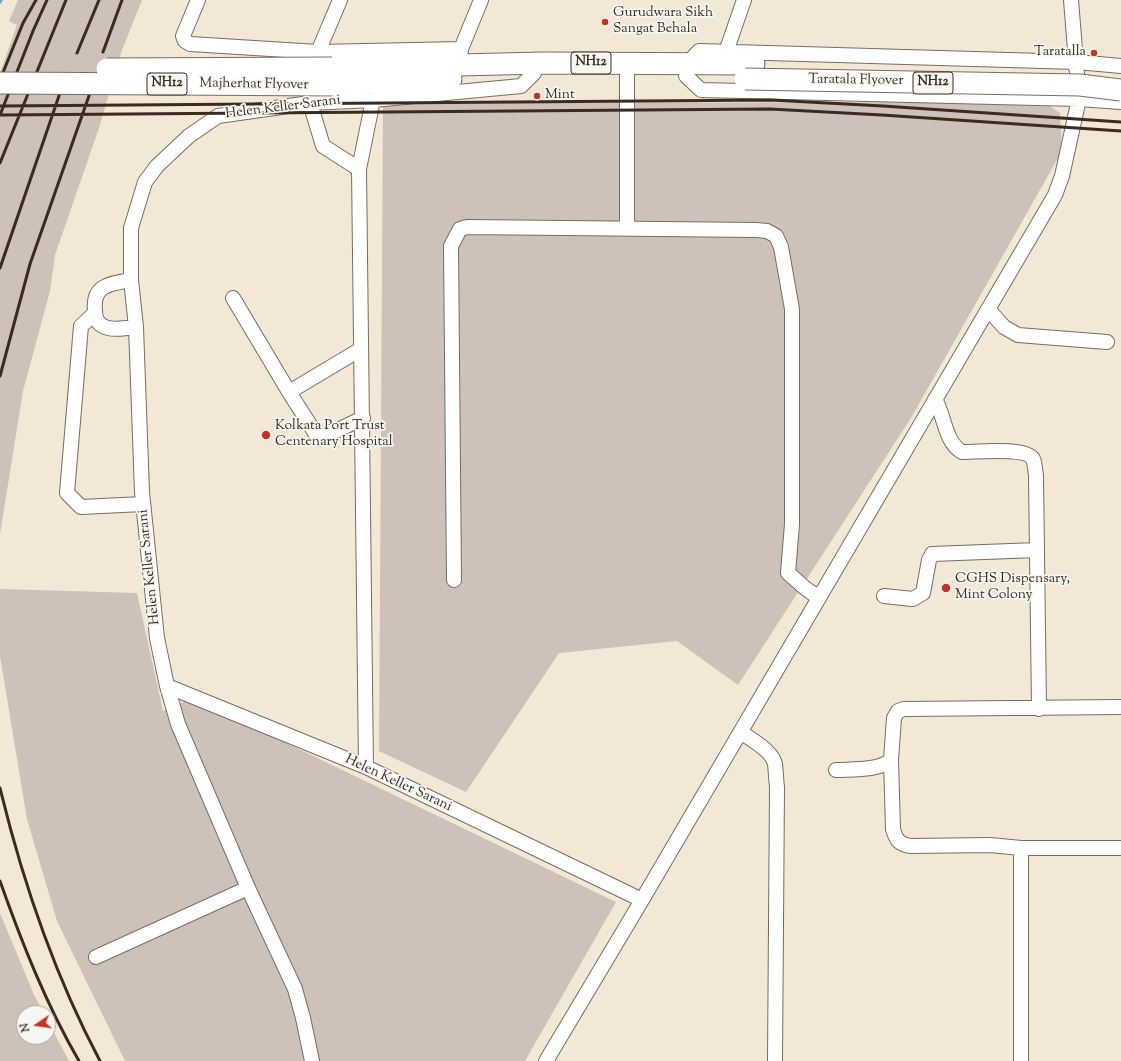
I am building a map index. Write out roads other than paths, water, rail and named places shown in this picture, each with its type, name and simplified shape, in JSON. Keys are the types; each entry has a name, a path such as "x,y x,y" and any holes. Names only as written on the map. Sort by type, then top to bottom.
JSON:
{"highway":[{"name":"NH12","path":"460,64 543,63 686,70"},
{"name":"NH12","path":"460,64 534,73 627,75 686,70"},
{"name":"Majherhat Flyover","path":"0,83 332,77 460,64"},
{"name":"Majherhat Flyover","path":"0,70 332,77"},
{"name":"Taratala Flyover","path":"686,70 1080,85 1121,90"},
{"name":"Taratala Flyover","path":"750,72 1088,75 1121,77"}],"street":[{"path":"198,0 183,36 185,41 190,44 318,52 460,64 481,0"},
{"path":"340,0 318,52 310,103 323,146 359,169"},
{"path":"726,52 744,0"},
{"path":"546,1061 741,732 1055,195 1062,176 1079,99 1071,0"},
{"path":"1121,66 1077,62 699,51 686,70 701,90 1079,99 1121,102"},
{"name":"Helen Keller Sarani","path":"534,73 521,86 373,100 310,103 218,116 189,136 157,166 145,182 132,228 131,280 136,328 144,504 158,638 167,686 366,767 642,900"},
{"path":"627,75 627,229"},
{"path":"366,767 359,169 373,100"},
{"path":"454,580 451,246 460,229 467,227 756,230 767,231 776,236 781,247 792,309 792,524 788,573 792,578 819,598"},
{"path":"131,280 105,286 97,292 94,304 97,320 102,326 107,328 136,328"},
{"path":"233,298 319,439 363,418"},
{"path":"988,309 1004,327 1018,335 1107,342"},
{"path":"95,313 81,326 68,493 81,506 144,504"},
{"path":"290,392 361,349"},
{"path":"935,399 941,410 950,441 955,448 962,452 1017,452 1028,454 1034,460 1039,709"},
{"path":"884,596 913,599 923,593 928,560 932,554 1037,550"},
{"path":"167,686 178,724 248,888 295,989 304,1018 312,1061"},
{"path":"1121,707 1039,709 904,709 898,711 894,718 891,760 892,829 896,838 901,844 910,846 1121,848"},
{"path":"741,732 763,748 771,756 775,763 777,787 775,1061"},
{"path":"836,770 877,767 887,765 891,760"},
{"path":"1021,848 1021,1061"},
{"path":"96,957 248,888"}],"railway":[{"path":"0,80 23,23 36,0"},
{"path":"47,0 33,31 0,115 770,109 1121,131"},
{"path":"0,163 66,0"},
{"path":"77,53 99,0"},
{"path":"103,52 122,0"},
{"path":"0,268 61,90"},
{"path":"0,376 30,264 91,90"},
{"path":"0,106 771,100 1121,122"},
{"path":"0,788 19,858 41,928 68,995 100,1061"},
{"path":"0,881 35,973 56,1018 79,1061"}],"place":[{"name":"Gurudwara Sikh Sangat Behala","path":"605,22"},
{"name":"Taratalla","path":"1094,53"},
{"name":"Mint","path":"537,96"},
{"name":"Kolkata Port Trust Centenary Hospital","path":"266,435"},
{"name":"CGHS Dispensary, Mint Colony","path":"946,588"}]}
